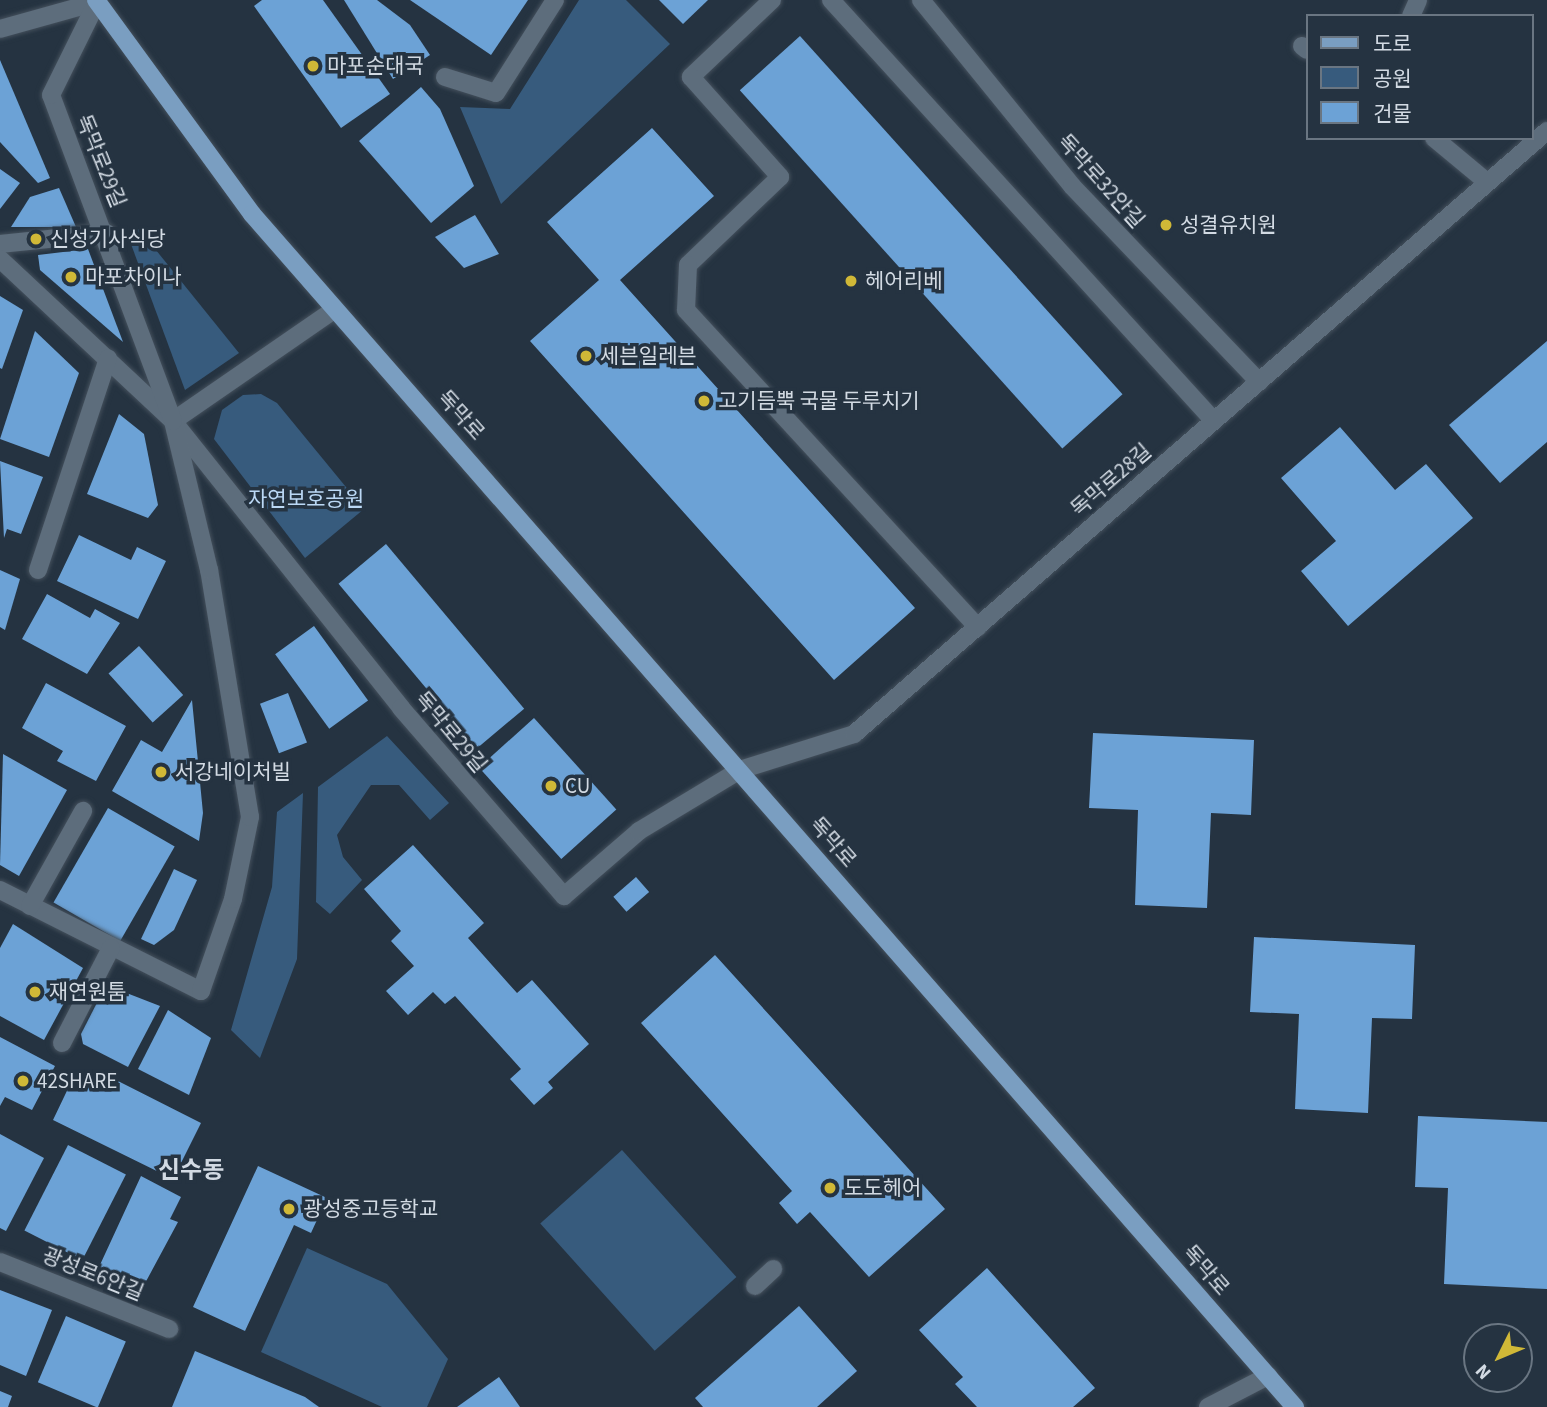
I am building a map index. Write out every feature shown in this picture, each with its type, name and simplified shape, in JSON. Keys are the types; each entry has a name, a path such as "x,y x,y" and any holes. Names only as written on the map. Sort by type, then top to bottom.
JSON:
{"main road":[{"name":"독막로","path":"97,1 195,145 334,310 740,770 1295,1407"}],"street":[{"path":"445,77 496,93 555,0"},
{"path":"772,0 691,77 780,177 688,265 686,310 978,627"},
{"path":"831,0 1214,421"},
{"name":"독막로32안길","path":"921,0 1072,186 1259,382"},
{"path":"0,29 97,1"},
{"name":"독막로29길","path":"0,890 201,991 233,900 250,817 209,570 173,421 106,233 51,95 97,1"},
{"name":"독막로28길","path":"740,770 854,734 1547,131"},
{"path":"1436,140 1488,183"},
{"path":"0,244 106,233"},
{"path":"0,259 173,421 334,310"},
{"path":"38,570 108,358"},
{"name":"독막로29길","path":"173,421 401,708 564,897 639,831 740,770"},
{"path":"30,906 83,811"},
{"path":"62,1043 111,948"},
{"name":"광성로6안길","path":"0,1262 169,1329"},
{"path":"755,1286 773,1269"},
{"path":"1208,1407 1268,1376"}],"green space":[{"path":"579,0 626,0 670,44 501,204 460,107 510,109"},
{"path":"139,229 239,353 185,390 128,236"},
{"name":"자연보호공원","path":"261,394 277,403 364,509 305,558 214,439 222,410 243,395"},
{"path":"387,736 449,803 430,820 399,785 371,785 337,835 343,857 362,880 330,914 316,902 318,787"},
{"path":"303,793 297,959 260,1058 231,1030 272,887 277,812"},
{"path":"622,1150 736,1277 655,1351 540,1224"},
{"path":"307,1248 387,1284 448,1359 427,1407 382,1407 261,1352"}],"building":[{"path":"262,0 323,0 390,94 341,128 254,6"},
{"path":"344,0 377,0 410,25 430,55 393,79"},
{"path":"410,0 528,0 491,55"},
{"path":"659,0 708,0 683,24"},
{"path":"800,36 1123,394 1062,448 740,90"},
{"path":"0,60 50,178 38,183 0,142"},
{"path":"421,87 440,109 474,186 431,223 359,141"},
{"path":"652,128 714,196 620,280 915,608 834,680 530,341 599,280 547,222"},
{"path":"0,169 20,183 0,209"},
{"path":"59,188 76,227 11,227 30,197"},
{"path":"475,215 499,254 464,268 435,237"},
{"path":"88,249 123,342 40,270 38,255"},
{"path":"0,296 23,310 2,369 0,368"},
{"path":"35,331 79,373 49,457 0,439"},
{"path":"1547,341 1547,442 1500,483 1449,425"},
{"path":"119,414 144,434 158,505 148,518 87,494"},
{"path":"1340,427 1395,490 1426,464 1473,518 1348,626 1301,571 1336,541 1281,478"},
{"path":"0,461 43,477 21,534 7,529 4,538"},
{"path":"79,535 131,560 137,547 166,561 138,619 57,581"},
{"path":"386,544 524,709 477,749 339,584"},
{"path":"0,570 20,579 5,630 0,627"},
{"path":"47,594 90,618 95,609 120,623 87,674 22,639"},
{"path":"314,626 368,700 329,729 275,654"},
{"path":"139,646 183,695 153,722 109,673"},
{"path":"46,683 126,726 96,781 57,761 63,751 22,728"},
{"path":"288,693 307,742 279,753 260,704"},
{"name":"서강네이처빌","path":"192,700 203,813 199,841 112,791 141,740 162,752"},
{"path":"534,718 616,809 561,859 479,768"},
{"path":"1093,733 1254,740 1251,815 1211,813 1207,908 1135,905 1138,810 1089,808"},
{"path":"3,754 67,790 19,876 0,865"},
{"path":"108,808 175,846 120,941 54,902"},
{"path":"413,845 484,923 468,938 517,993 532,980 589,1044 548,1082 553,1088 534,1105 510,1079 521,1069 455,996 445,1004 433,992 408,1015 386,991 414,966 391,941 401,931 364,889"},
{"path":"174,869 197,880 174,930 154,945 141,939"},
{"path":"636,877 649,892 626,912 613,897"},
{"name":"재연원툼","path":"13,924 83,968 44,1040 0,1016 0,948"},
{"path":"1254,937 1415,945 1412,1019 1372,1018 1368,1113 1295,1109 1299,1014 1250,1012"},
{"path":"715,955 945,1209 869,1277 810,1212 797,1224 779,1203 792,1191 641,1023"},
{"path":"106,985 160,1006 128,1067 83,1044 81,1034"},
{"path":"168,1010 211,1038 189,1095 138,1069"},
{"name":"42SHARE","path":"0,1037 55,1066 32,1110 5,1097 0,1106"},
{"path":"75,1074 111,1091 116,1080 201,1123 173,1179 53,1120"},
{"path":"1418,1116 1547,1122 1547,1289 1444,1284 1448,1188 1415,1187"},
{"path":"0,1134 44,1158 6,1231 0,1228"},
{"path":"68,1145 126,1175 82,1260 24,1231"},
{"path":"258,1166 327,1198 311,1233 294,1225 245,1331 193,1307"},
{"path":"141,1176 181,1197 170,1219 178,1222 143,1287 99,1267"},
{"path":"987,1268 1095,1388 1073,1407 977,1407 955,1384 963,1377 919,1330"},
{"path":"0,1290 52,1310 26,1376 0,1365"},
{"path":"799,1306 857,1371 817,1407 703,1407 695,1398"},
{"path":"66,1316 126,1341 98,1407 38,1382"},
{"path":"195,1351 305,1397 319,1407 172,1407"},
{"path":"499,1377 520,1407 457,1407"},
{"path":"0,1391 12,1396 8,1407 0,1407"}],"place":[{"name":"마포순대국","path":"313,66"},
{"name":"성결유치원","path":"1166,225"},
{"name":"신성기사식당","path":"36,239"},
{"name":"마포차이나","path":"71,277"},
{"name":"헤어리베","path":"851,281"},
{"name":"세븐일레븐","path":"586,356"},
{"name":"고기듬뿍 국물 두루치기","path":"704,401"},
{"name":"서강네이처빌","path":"161,772"},
{"name":"CU","path":"551,786"},
{"name":"재연원툼","path":"35,992"},
{"name":"42SHARE","path":"23,1081"},
{"name":"도도헤어","path":"830,1188"},
{"name":"광성중고등학교","path":"289,1209"}],"district":[{"name":"신수동","path":"191,1171"}]}
